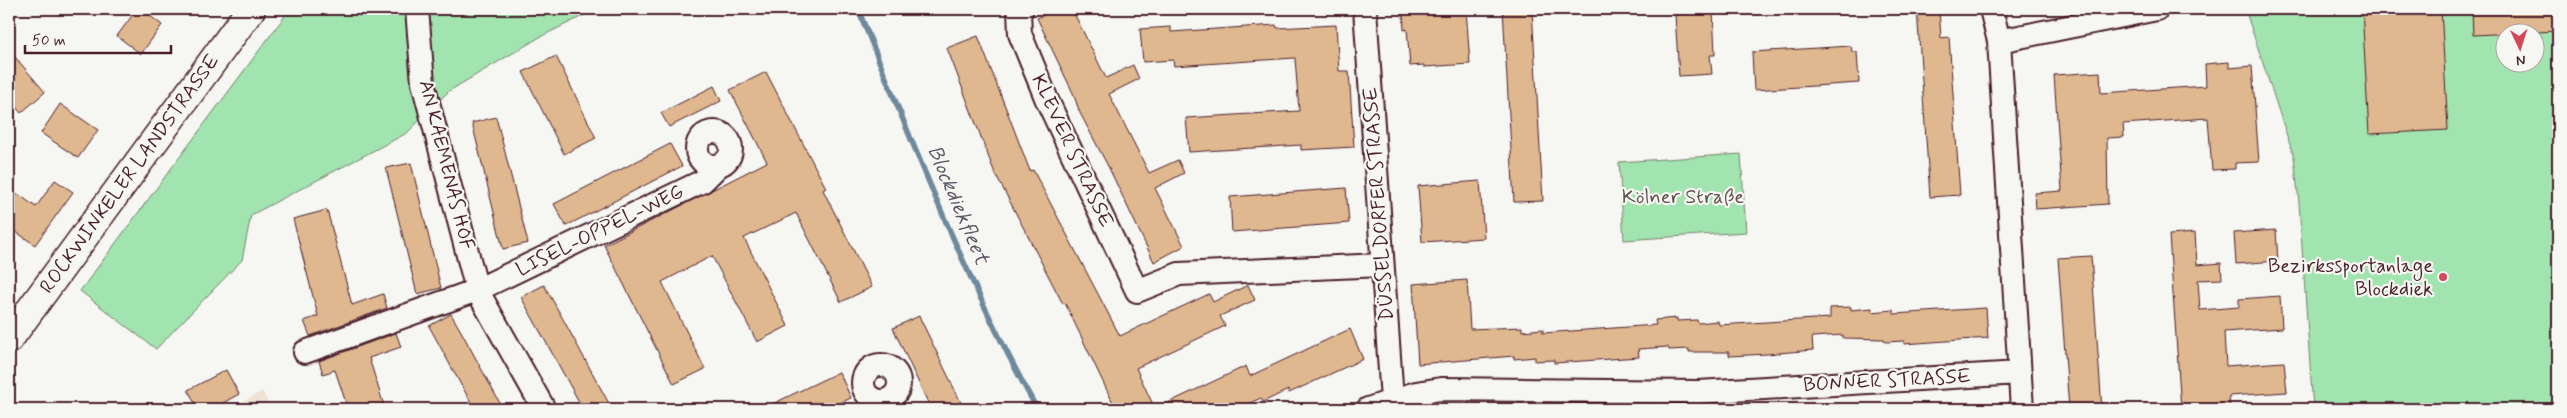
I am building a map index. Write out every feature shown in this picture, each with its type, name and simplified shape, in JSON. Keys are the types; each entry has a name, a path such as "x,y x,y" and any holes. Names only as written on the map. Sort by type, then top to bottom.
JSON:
{"main road":[{"name":"ROCKWINKELER LANDSTRASSE","path":"9,338 250,9"}],"street":[{"name":"AN KAEMENAS HOF","path":"417,9 423,83 477,290 544,409"},
{"name":"KLEVER STRASSE","path":"1022,9 1020,10 1020,34 1047,100 1137,292 1179,274 1382,265"},
{"name":"DÜSSELDORFER STRASSE","path":"1366,9 1392,400"},
{"path":"1991,9 1999,41 2022,409"},
{"path":"1999,41 2157,9"},
{"name":"LISEL-OPPEL-WEG","path":"477,290 703,181 718,166"},
{"path":"305,352 477,290"},
{"name":"BONNER STRASSE","path":"1368,409 1392,400 1440,388 1699,400 2020,373"}],"shaded area":[{"path":"262,391 272,409 231,409"}],"green space":[{"path":"290,9 597,9 540,37 449,91 407,133 251,215 242,260 156,349 80,291"},
{"name":"Bezirkssportanlage Blockdiek","path":"2245,9 2558,9 2558,409 2313,409 2299,203 2294,157"},
{"name":"Kölner Straße","path":"1741,154 1746,232 1624,240 1619,162"}],"building":[{"path":"137,9 141,9 162,25 141,54 117,36"},
{"path":"1057,9 1072,9 1106,78 1133,65 1139,79 1109,94 1149,173 1178,160 1184,173 1155,188 1184,246 1154,262 1109,168 1080,113 1073,93 1037,18"},
{"path":"1466,9 1470,64 1410,66 1407,29 1404,30 1403,13"},
{"path":"1503,9 1532,9 1543,201 1514,202"},
{"path":"1682,9 1713,9 1715,55 1710,55 1712,74 1679,76 1675,15 1682,14"},
{"path":"1917,9 1939,9 1941,38 1949,37 1960,195 1930,197"},
{"path":"2362,9 2441,9 2448,130 2369,134"},
{"path":"2472,9 2558,9 2558,31 2544,32 2544,22 2494,22 2494,34 2473,35"},
{"path":"1276,25 1277,28 1336,25 1339,71 1349,71 1354,147 1301,150 1301,145 1189,152 1186,118 1299,111 1295,58 1174,66 1173,60 1143,62 1140,29 1171,27 1171,32"},
{"path":"978,36 1030,171 1033,170 1120,336 1209,294 1213,302 1248,285 1255,300 1220,316 1225,326 1136,368 1155,409 1116,409 1065,303 1063,304 994,171 947,48"},
{"path":"1851,46 1852,52 1857,52 1859,83 1754,90 1752,52"},
{"path":"9,50 45,92 21,113 9,99"},
{"path":"556,56 596,138 564,154 523,72"},
{"path":"2229,62 2229,68 2252,66 2259,162 2235,163 2235,169 2212,170 2208,118 2123,124 2124,137 2107,138 2108,204 2036,209 2035,193 2062,191 2054,75 2100,72 2101,93 2206,86 2205,64"},
{"path":"766,72 826,188 823,190 872,287 841,302 796,213 744,238 788,326 757,342 712,256 662,282 705,369 674,384 604,245 767,162 730,90"},
{"path":"714,86 721,101 669,127 661,113"},
{"path":"60,104 98,130 78,158 41,133"},
{"path":"496,117 528,243 503,249 472,123"},
{"path":"670,144 682,166 566,226 554,204"},
{"path":"411,163 441,288 417,294 386,168"},
{"path":"55,180 73,192 35,245 9,227 9,207 18,194 36,207"},
{"path":"1480,181 1484,238 1422,242 1418,186"},
{"path":"1346,188 1349,223 1232,232 1230,197"},
{"path":"327,210 352,305 383,294 387,308 310,336 304,321 318,316 293,219"},
{"path":"2276,230 2278,261 2236,264 2234,233"},
{"path":"2195,233 2197,265 2221,263 2222,279 2198,280 2200,310 2239,307 2239,299 2280,296 2282,328 2224,332 2226,366 2284,362 2287,392 2229,396 2230,409 2181,409 2169,235"},
{"path":"2091,256 2102,409 2069,409 2058,258"},
{"path":"1467,280 1470,329 1522,327 1522,331 1543,329 1543,333 1656,325 1655,320 1677,318 1677,321 1697,320 1698,323 1718,321 1719,325 1830,318 1830,308 1851,307 1851,310 1872,308 1872,312 1893,310 1894,314 1986,308 1988,338 1904,344 1904,341 1885,342 1884,339 1843,338 1843,335 1812,337 1813,350 1767,354 1729,356 1729,352 1689,352 1689,349 1669,350 1668,347 1638,349 1639,357 1554,363 1554,360 1535,361 1535,357 1514,359 1514,356 1418,364 1413,284"},
{"path":"544,285 612,409 583,409 521,297"},
{"path":"451,314 503,409 475,409 460,383 429,326"},
{"path":"919,316 964,409 931,409 893,328"},
{"path":"1350,329 1363,359 1289,393 1288,390 1263,402 1261,398 1236,409 1155,409 1246,366 1250,376"},
{"path":"396,333 401,347 369,358 385,409 348,409 335,370 323,374 319,361"},
{"path":"226,370 239,394 214,408 212,403 198,409 188,390"},
{"path":"839,372 851,398 827,409 762,409"}],"waterway":[{"name":"Blockdiekfleet","path":"858,9 920,161 964,262 1011,361 1037,409"}],"place":[{"name":"Bezirkssportanlage Blockdiek","path":"2443,277"}]}
